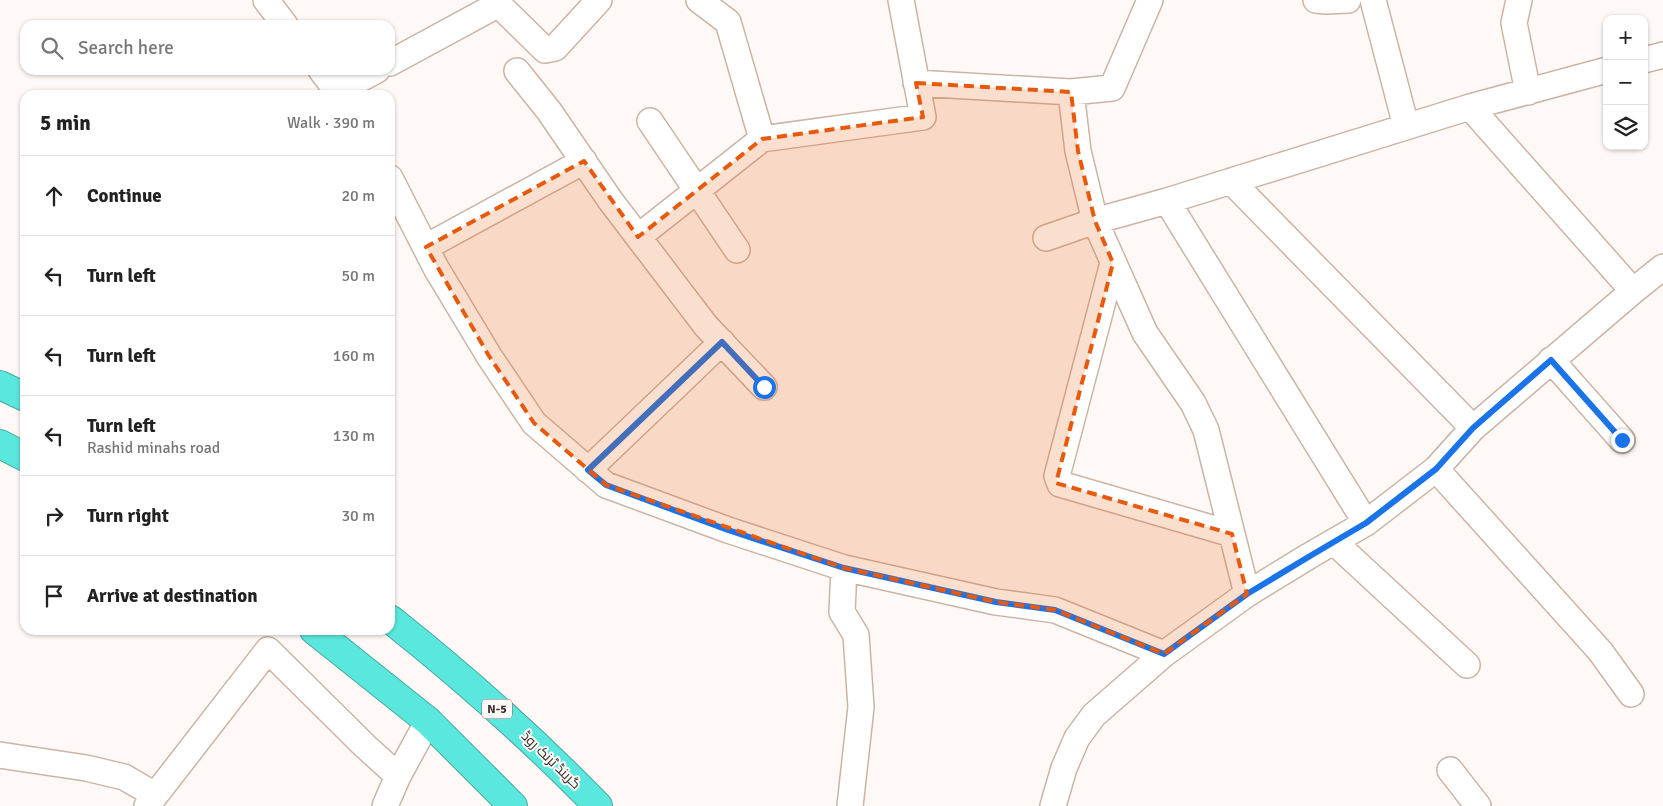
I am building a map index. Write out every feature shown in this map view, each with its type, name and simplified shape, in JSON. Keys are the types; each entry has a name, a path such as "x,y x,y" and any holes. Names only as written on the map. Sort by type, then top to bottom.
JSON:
{"highway":[{"path":"0,385 20,395"},
{"path":"0,444 20,454"},
{"name":"گرینڈ ٹرنک روڈ","path":"395,622 440,658 509,719 598,806"},
{"path":"320,635 428,721 513,806"}],"street":[{"path":"266,0 281,20"},
{"path":"395,60 496,2 544,50 555,48 599,0"},
{"path":"638,237 762,139 923,117 901,0"},
{"path":"916,83 1072,92 1112,88 1150,0"},
{"path":"1316,0 1348,0"},
{"path":"1373,0 1406,126"},
{"path":"1519,0 1514,23 1528,92"},
{"path":"702,1 728,22 762,139"},
{"path":"1648,59 1663,55"},
{"path":"516,71 549,111 638,237 706,326 764,387"},
{"path":"1046,238 1095,221 1167,201 1406,126 1603,71"},
{"path":"325,75 337,90"},
{"path":"344,90 368,75"},
{"path":"1072,92 1078,151 1095,221 1145,333 1193,402 1206,430 1247,594"},
{"path":"1470,107 1633,291"},
{"path":"650,121 737,250"},
{"path":"426,247 584,161"},
{"path":"1230,181 1473,428"},
{"path":"395,188 436,268 489,356 534,423 606,485 728,530 844,568 996,602 1055,610 1164,654"},
{"path":"1167,201 1366,523"},
{"path":"1114,263 1057,476 1060,484 1232,534"},
{"path":"1053,806 1064,768 1077,738 1094,715 1164,654 1247,594 1366,523 1436,469 1473,428 1663,267"},
{"path":"588,470 722,342"},
{"path":"1551,360 1622,440"},
{"path":"1436,469 1600,651 1631,694"},
{"path":"1334,542 1467,665"},
{"path":"844,568 842,612 856,635 861,707 850,806"},
{"path":"0,755 86,768 124,777 151,801 268,650 398,776"},
{"path":"384,806 428,721"},
{"path":"1450,770 1478,806"}],"highlighted area":[{"path":"916,83 1071,92 1078,151 1095,221 1113,263 1056,483 1232,534 1247,594 1164,654 1055,610 996,602 844,568 606,485 534,423 489,356 426,247 584,161 638,237 762,139 923,117"}],"route":[{"path":"764,387 722,342 588,470 606,485 728,530 844,568 996,602 1055,610 1164,654 1247,594 1366,523 1436,469 1473,428 1551,360 1622,440"}]}
